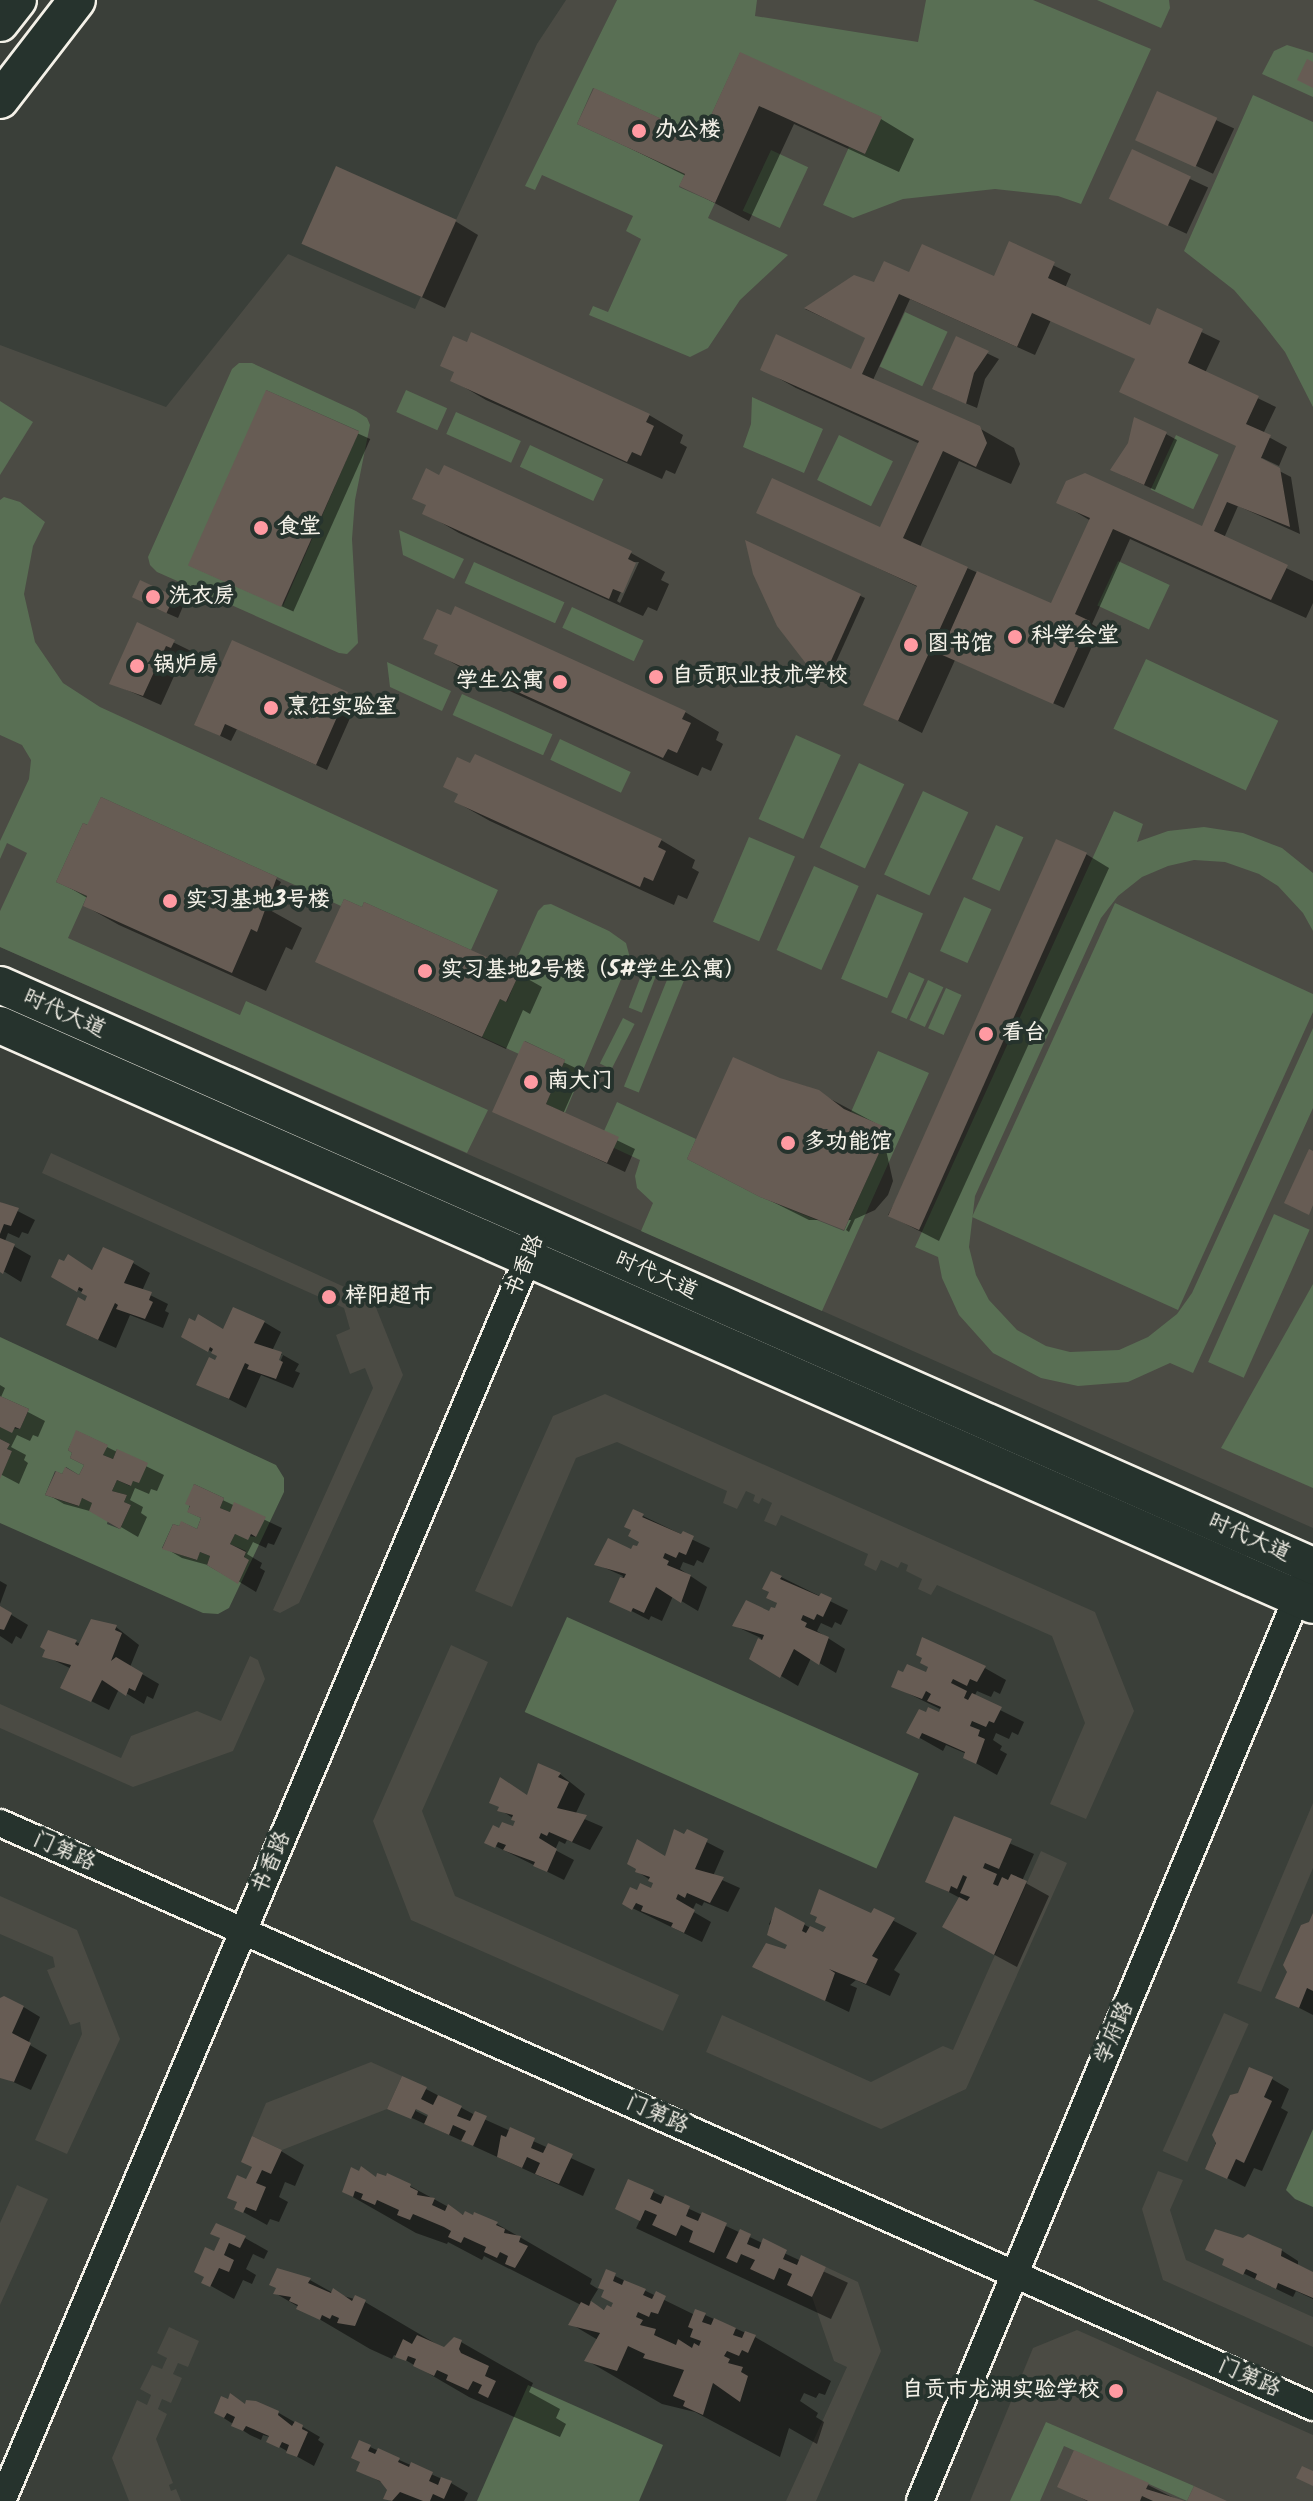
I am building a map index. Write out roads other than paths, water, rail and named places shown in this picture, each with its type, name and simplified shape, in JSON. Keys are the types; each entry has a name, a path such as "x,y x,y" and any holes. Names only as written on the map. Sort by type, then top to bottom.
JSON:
{"main road":[{"path":"0,23 18,0"},
{"path":"0,100 77,0"},
{"name":"时代大道","path":"0,985 535,1241 1305,1602"},
{"name":"时代大道","path":"0,1025 535,1241 1312,1566"}],"street":[{"name":"书香路","path":"2,2501 535,1241"},
{"name":"学府路","path":"920,2501 1305,1602 1312,1566"},
{"name":"门第路","path":"0,1823 1313,2407"}],"place":[{"name":"办公楼","path":"639,131"},
{"name":"食堂","path":"261,528"},
{"name":"洗衣房","path":"153,597"},
{"name":"科学会堂","path":"1015,637"},
{"name":"图书馆","path":"911,645"},
{"name":"锅炉房","path":"137,666"},
{"name":"自贡职业技术学校","path":"656,677"},
{"name":"学生公寓","path":"560,682"},
{"name":"烹饪实验室","path":"271,708"},
{"name":"实习基地3号楼","path":"170,901"},
{"name":"实习基地2号楼（5#学生公寓）","path":"425,971"},
{"name":"看台","path":"986,1034"},
{"name":"南大门","path":"531,1082"},
{"name":"多功能馆","path":"788,1143"},
{"name":"梓阳超市","path":"329,1297"},
{"name":"自贡市龙湖实验学校","path":"1116,2391"}]}
